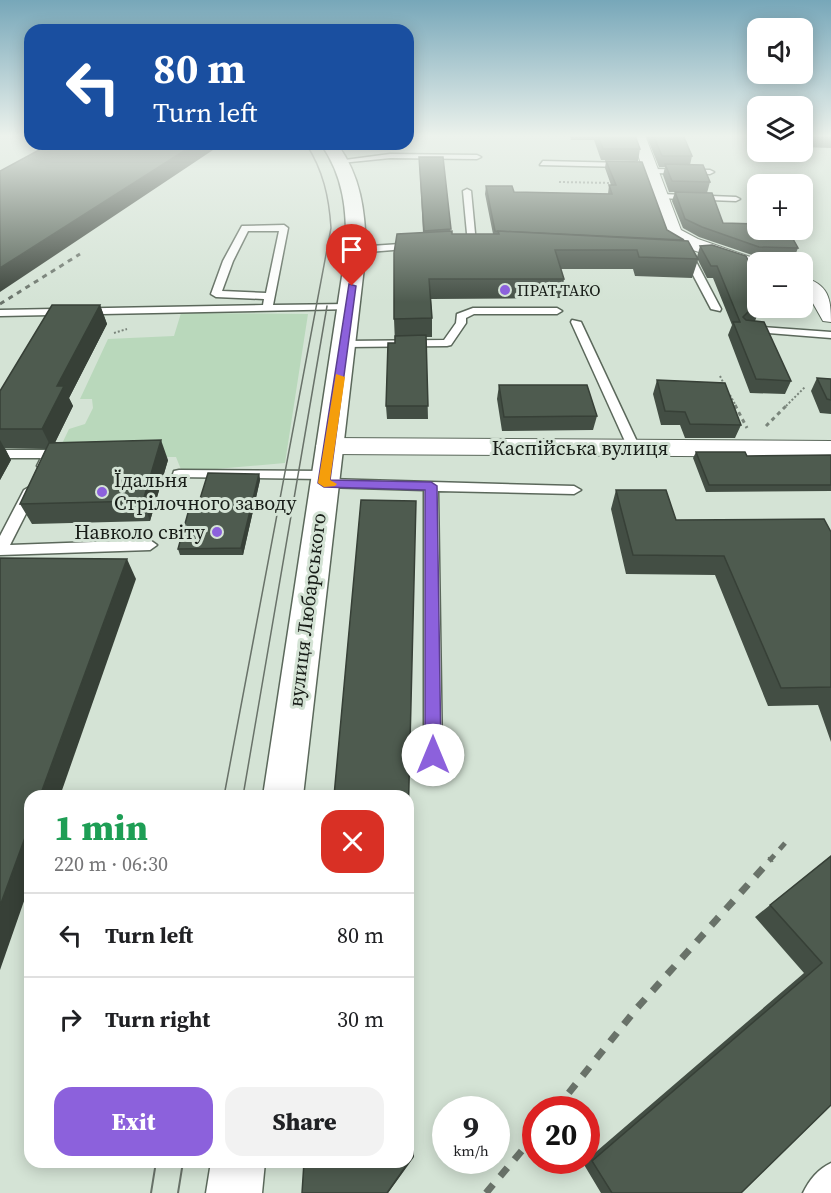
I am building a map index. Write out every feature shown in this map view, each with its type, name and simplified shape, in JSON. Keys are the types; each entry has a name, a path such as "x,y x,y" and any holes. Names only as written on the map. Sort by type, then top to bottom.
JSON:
{"main road":[{"name":"вулиця Любарського","path":"284,790 356,250 356,209 353,191"},
{"path":"234,1193 237,1168"}],"street":[{"path":"658,191 673,233 691,243 747,262"},
{"path":"813,291 818,294 831,316"},
{"name":"Каспійська вулиця","path":"330,446 634,448 757,444 831,449"}],"lane":[{"path":"460,244 475,244 467,191"},
{"path":"702,191 736,199"},
{"path":"267,309 270,296 284,228 245,228 228,261 216,294 270,296"},
{"path":"356,250 425,246"},
{"path":"675,253 715,252"},
{"path":"687,254 716,309"},
{"path":"0,312 349,307"},
{"path":"345,344 447,343 461,323 461,316 473,311 557,311"},
{"path":"0,322 16,313"},
{"path":"576,322 634,448"},
{"path":"745,328 831,335"},
{"path":"0,454 49,454 0,550 150,545"},
{"path":"179,474 574,490"},
{"path":"431,486 433,755"},
{"path":"816,1193 831,1176"}],"path":[{"path":"720,376 757,444 805,387"}],"green space":[{"path":"181,313 308,314 285,463 182,472 176,457 68,457 59,450 69,429 85,424 93,408 92,399 80,399 108,339 174,336"}],"building":[{"path":"0,191 122,191 0,268"},
{"path":"421,191 447,191 451,229 424,231"},
{"path":"487,191 514,191 612,194 611,191 653,191 667,230 684,240 495,231"},
{"path":"675,192 712,193 723,223 747,224 747,240 794,240 798,248 759,247 685,219"},
{"path":"452,231 452,234 499,234 498,231 688,241 698,259 639,257 637,250 555,250 564,279 429,279 432,318 394,319 394,253 397,234"},
{"path":"712,245 746,256 747,313 743,317 746,320 764,322 791,381 756,379 733,322 740,322 717,266 711,266 700,246"},
{"path":"52,305 100,305 57,386 64,386 42,429 0,429 0,391"},
{"path":"426,335 428,406 386,406 388,343 395,343 395,336"},
{"path":"817,378 831,379 831,400 827,399"},
{"path":"657,380 725,383 741,425 690,424 685,412 665,411"},
{"path":"499,385 587,385 597,416 504,417"},
{"path":"161,440 143,501 20,504 49,443"},
{"path":"696,452 745,452 747,456 831,455 831,485 709,485"},
{"path":"208,473 259,474 241,548 178,549 191,502 199,502"},
{"path":"616,490 666,490 676,520 824,519 831,532 831,687 781,688 724,556 633,555"},
{"path":"361,500 416,501 409,790 335,790"},
{"path":"0,558 127,559 42,790 24,790 24,840 0,906"},
{"path":"831,856 831,1105 741,1193 612,1193 600,1174 600,1154 822,963 770,905"},
{"path":"304,1168 405,1168 387,1193 302,1193"}],"tram line":[{"path":"225,790 331,228 326,191"},
{"path":"244,790 327,306"},
{"path":"151,1193 155,1168"},
{"path":"178,1193 182,1168"}],"railway":[{"path":"0,304 80,254"},
{"path":"769,861 787,841"},
{"path":"566,1096 637,1008 771,859"},
{"path":"486,1193 522,1151"}],"slow traffic":[{"path":"331,484 324,483 340,377"}],"place":[{"name":"ПРАТ ТАКО","path":"505,290"},
{"name":"Їдальня Стрілочного заводу","path":"102,492"},
{"name":"Навколо світу","path":"217,532"}],"route":[{"path":"352,286 324,483 431,486 433,755"}]}
